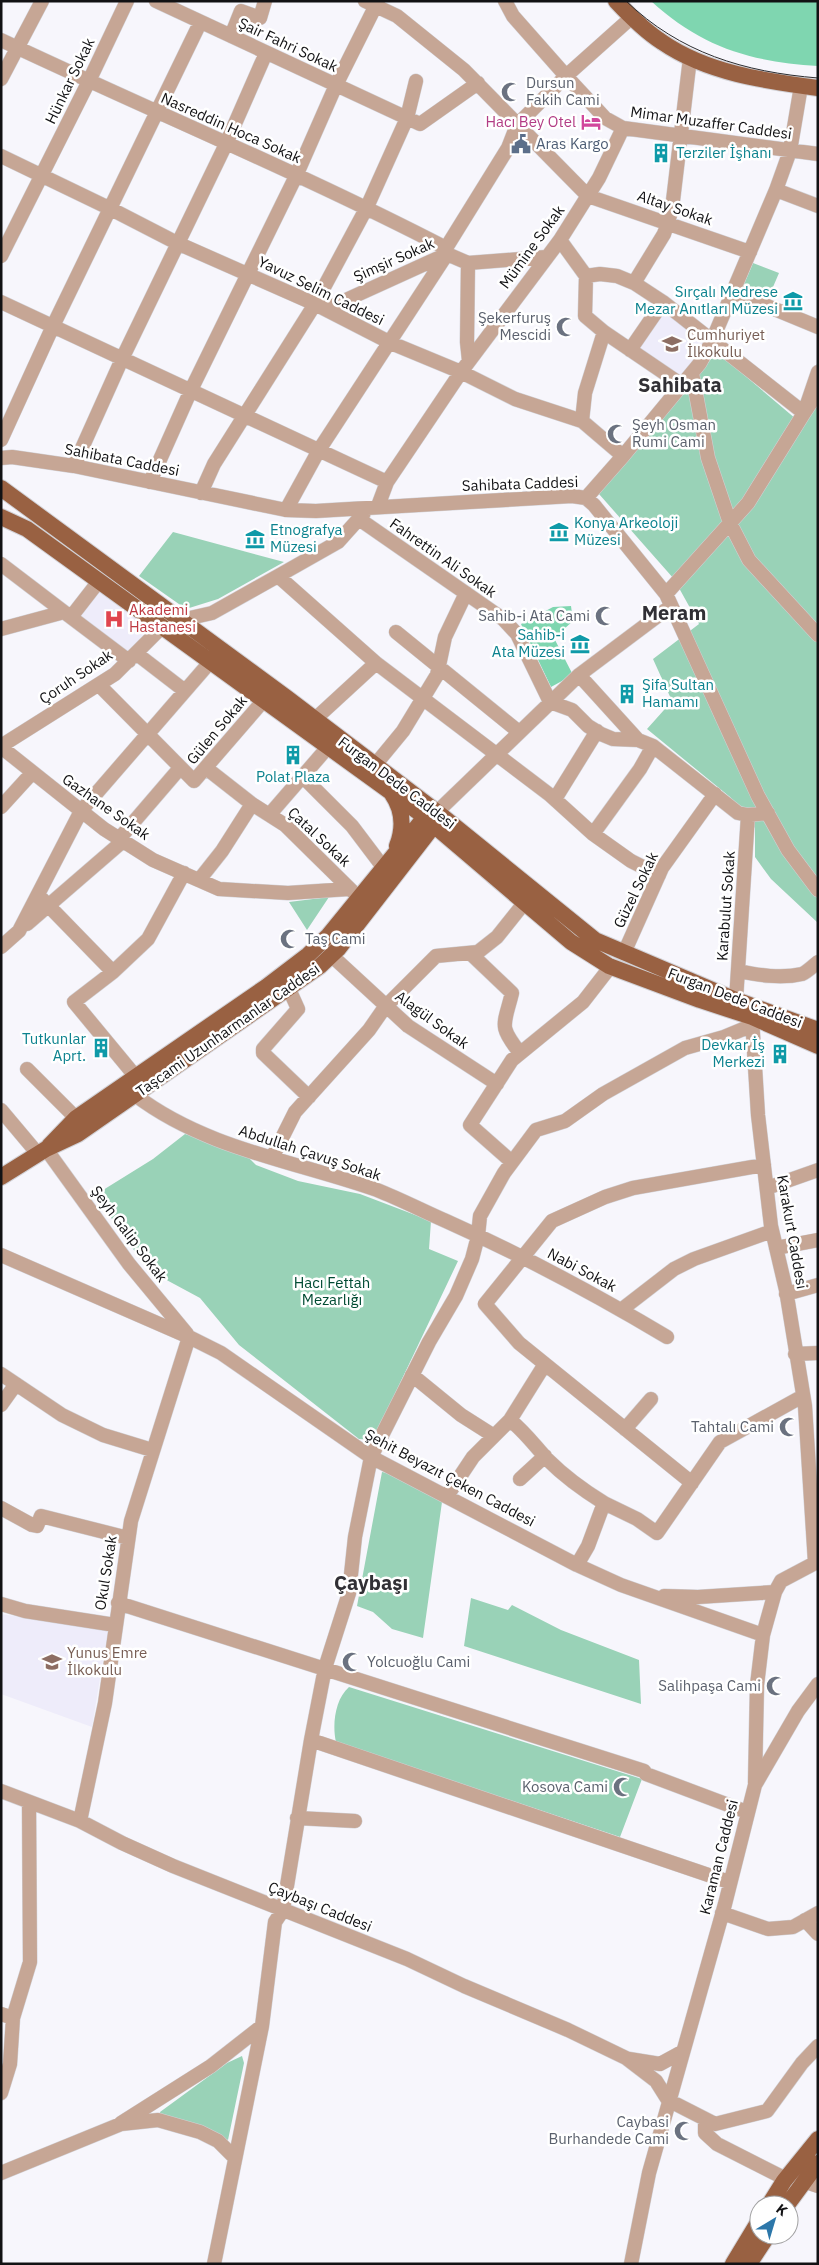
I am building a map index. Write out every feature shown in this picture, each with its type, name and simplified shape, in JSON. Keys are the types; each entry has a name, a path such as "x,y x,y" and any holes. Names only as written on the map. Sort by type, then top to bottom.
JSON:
{"main road":[{"path":"616,1 662,42 690,58 757,78 818,88"},
{"name":"Furgan Dede Caddesi","path":"1,488 375,765 571,942 610,966 818,1046"},
{"name":"Furgan Dede Caddesi","path":"1,517 27,529 391,792 432,818 595,940 736,1000 818,1030"},
{"path":"391,792 399,806 402,820 401,837 394,854"},
{"name":"Taşcami Uzunharmanlar Caddesi","path":"42,1152 76,1118 296,966 328,936 354,893 432,818"},
{"name":"Taşcami Uzunharmanlar Caddesi","path":"1,1177 42,1152 78,1134 289,989 332,956 432,818"},
{"path":"776,2195 818,2139"},
{"path":"797,2195 810,2183 818,2163"},
{"path":"733,2264 749,2238"},
{"path":"749,2264 761,2245"}],"street":[{"path":"1,80 42,1"},
{"name":"Hünkar Sokak","path":"1,256 90,81 127,1"},
{"name":"Şair Fahri Sokak","path":"156,1 407,118"},
{"path":"231,36 241,11 260,18 265,1"},
{"name":"Mimar Muzaffer Caddesi","path":"505,1 513,16 605,118 623,128 818,154"},
{"path":"150,482 191,390 296,176 373,3 396,16 427,38 478,83 588,196"},
{"path":"286,510 319,450 391,343 447,251 508,148 517,125 566,76 632,17"},
{"path":"1,440 53,326 200,23"},
{"name":"Nasreddin Hoca Sokak","path":"1,40 367,207 468,263"},
{"path":"74,466 122,359 226,144 266,52"},
{"path":"634,283 669,223 690,58"},
{"path":"201,493 214,464 244,415 321,306 407,118 416,81"},
{"path":"407,118 420,124 478,83"},
{"path":"586,498 624,456 692,373 712,342 776,190 790,151 801,86"},
{"name":"Mümine Sokak","path":"181,620 212,613 338,542 373,506 386,482 465,367 560,240 599,178 623,128"},
{"name":"Yavuz Selim Caddesi","path":"1,156 177,243 321,306 391,343 465,367 514,399 582,420 624,456"},
{"path":"776,190 818,206"},
{"name":"Altay Sokak","path":"588,196 750,252"},
{"path":"560,240 586,276 585,316 604,332 682,384"},
{"name":"Şimşir Sokak","path":"321,306 447,251"},
{"path":"465,367 468,263 546,257"},
{"path":"586,276 600,274 617,276 634,283 663,302 804,413"},
{"path":"732,292 818,327"},
{"path":"1,302 386,482"},
{"path":"630,350 663,302"},
{"path":"582,420 585,394 604,332"},
{"path":"804,413 818,372"},
{"path":"692,373 708,458 730,523 749,560 818,635"},
{"path":"804,413 818,392"},
{"name":"Taşcami Uzunharmanlar Caddesi","path":"432,818 579,675 668,600 755,492 804,413"},
{"name":"Sahibata Caddesi","path":"1,458 12,457 74,466 286,510 316,511 373,506 572,496 586,498 594,505 668,600 768,813 788,850 818,890"},
{"name":"Fahrettin Ali Sokak","path":"360,519 503,619 517,634 550,702"},
{"path":"1,564 67,615 186,691"},
{"path":"278,576 376,663 555,799 593,834 631,861 659,875"},
{"path":"1,628 67,615 99,581"},
{"path":"375,765 403,732 424,700 439,668 445,637 466,593"},
{"name":"Çoruh Sokak","path":"1,746 115,674 162,627"},
{"path":"396,632 439,668 488,704 519,732"},
{"path":"1,947 19,931 43,900 81,811 211,662"},
{"path":"314,720 376,663"},
{"path":"579,675 638,740"},
{"path":"43,900 121,840 180,768 99,685"},
{"name":"Gülen Sokak","path":"180,768 194,781 264,700"},
{"path":"550,702 572,710 597,731 613,739 638,740 653,746 738,813 748,815 768,813"},
{"path":"555,799 597,731"},
{"name":"Gazhane Sokak","path":"1,746 32,773 121,840 153,860 219,889 275,893 354,893"},
{"path":"270,814 328,746"},
{"path":"593,834 640,769 653,746"},
{"name":"Çatal Sokak","path":"206,768 297,836 354,893"},
{"path":"1,807 32,773"},
{"path":"303,777 352,826 383,867"},
{"name":"Güzel Sokak","path":"624,953 659,875 715,794"},
{"path":"199,880 222,851 252,804"},
{"name":"Karabulut Sokak","path":"736,1000 748,815"},
{"path":"136,1077 74,1002 136,952 155,930 184,873"},
{"path":"43,900 113,972"},
{"path":"272,1158 295,1112 369,1030 385,1007 436,956 478,952 497,937 525,902"},
{"path":"470,953 512,993 504,1025 506,1034 520,1053"},
{"name":"Alagül Sokak","path":"332,956 385,1007 408,1026 497,1084"},
{"path":"738,971 761,975 804,974 818,962"},
{"path":"512,1162 470,1125 512,1060 583,1002 610,966"},
{"path":"289,989 298,1009 263,1049 263,1053 309,1097"},
{"path":"214,2264 262,2026 275,1922 283,1910 297,1818 325,1668 349,1593 356,1537 371,1457 412,1375 456,1296 472,1259 478,1236 480,1216 512,1162 536,1130 565,1121 610,1090 685,1048 724,1037 752,1021"},
{"name":"Karakurt Caddesi","path":"752,1021 758,1115 772,1231 786,1294 795,1354 808,1403 817,1564"},
{"path":"27,1070 76,1118"},
{"name":"Abdullah Çavuş Sokak","path":"135,1095 158,1113 206,1136 377,1191 478,1236"},
{"name":"Şeyh Galip Sokak","path":"1,1110 42,1152 189,1337"},
{"path":"692,1483 519,1343 485,1304 552,1221 605,1197 633,1188 764,1164"},
{"path":"767,1188 818,1170"},
{"path":"621,1310 674,1269 694,1259 772,1231"},
{"name":"Nabi Sokak","path":"478,1236 621,1310 667,1337"},
{"path":"776,1248 818,1240"},
{"name":"Şehit Beyazıt Çeken Caddesi","path":"1,1255 189,1337 221,1353 371,1457 577,1566 651,1596 763,1635"},
{"path":"786,1294 818,1285"},
{"name":"Okul Sokak","path":"80,1821 105,1703 131,1521 189,1337"},
{"path":"795,1354 818,1353"},
{"path":"447,1496 473,1457 510,1420 545,1364"},
{"path":"1,1374 62,1415 102,1435 152,1450"},
{"path":"412,1375 461,1415 494,1436"},
{"path":"1,1405 16,1384"},
{"path":"625,1429 651,1399"},
{"path":"510,1420 577,1487 637,1519 657,1533 720,1442 808,1403"},
{"path":"520,1479 545,1456"},
{"path":"577,1566 588,1546 604,1503"},
{"path":"1,1508 32,1525 37,1526 41,1516 128,1538"},
{"path":"754,1785 757,1685 763,1635 775,1592 781,1581 817,1564"},
{"path":"651,1596 698,1597 775,1592"},
{"path":"118,1603 644,1771 646,1774 747,1812"},
{"path":"1,1604 26,1611 115,1625"},
{"name":"Karaman Caddesi","path":"631,2264 649,2173 722,1913 754,1785 798,1711 818,1684"},
{"path":"311,1740 729,1882"},
{"name":"Çaybaşı Caddesi","path":"1,1791 80,1821 148,1855 407,1959 626,2058"},
{"path":"1,2094 10,2064 7,2016 30,1962 29,1802"},
{"path":"297,1818 355,1821"},
{"path":"722,1913 768,1929 793,1927 818,1913"},
{"path":"805,1920 818,1934"},
{"path":"1,2173 121,2124 211,2066 262,2026"},
{"path":"626,2058 656,2081 668,2100 714,2124 767,2111 802,2063 818,2046"},
{"path":"626,2058 660,2064 682,2052"},
{"path":"705,2119 705,2133 718,2144 786,2179"},
{"path":"121,2124 158,2120 200,2132 218,2142 235,2158"}],"shaded area":[{"name":"Cumhuriyet İlkokulu","path":"663,307 709,342 683,377 635,346"},
{"name":"Akademi Hastanesi","path":"100,588 152,624 127,654 76,615"},
{"name":"Yunus Emre İlkokulu","path":"1,1614 108,1630 92,1727 1,1694"}],"green space":[{"path":"651,1 818,1 818,66 771,61 728,49 708,41 689,30"},
{"path":"753,263 779,273 764,308 738,298"},
{"path":"717,352 796,419 818,361 818,923 771,879 755,857 755,828 730,797 647,729 672,701 653,659 699,624 674,579 599,494"},
{"path":"173,532 284,562 218,599 186,609 139,576"},
{"path":"571,606 573,621 554,638 573,675 551,687 521,624 553,607"},
{"path":"329,897 307,930 289,902"},
{"name":"Hacı Fettah Mezarlığı","path":"185,1134 213,1141 249,1158 256,1165 298,1181 360,1194 431,1221 429,1249 458,1261 373,1440 359,1439 239,1345 200,1298 148,1270 95,1195 153,1159"},
{"path":"382,1472 399,1475 442,1502 423,1638 392,1629 373,1612 357,1606"},
{"path":"471,1598 508,1610 512,1605 561,1630 639,1660 641,1704 464,1646"},
{"path":"349,1687 642,1779 620,1837 336,1742 334,1728 336,1713 340,1698"},
{"path":"242,2056 244,2063 228,2140 198,2125 161,2117 160,2112 227,2063"}],"tram line":[{"path":"626,1 668,34 714,57 764,71 818,78"}],"place":[{"name":"Dursun Fakih Cami","path":"511,92"},
{"name":"Hacı Bey Otel","path":"591,122"},
{"name":"Aras Kargo","path":"521,144"},
{"name":"Terziler İşhanı","path":"661,153"},
{"name":"Sırçalı Medrese Mezar Anıtları Müzesi","path":"793,301"},
{"name":"Şekerfuruş Mescidi","path":"566,327"},
{"name":"Cumhuriyet İlkokulu","path":"672,344"},
{"name":"Şeyh Osman Rumi Cami","path":"617,434"},
{"name":"Konya Arkeoloji Müzesi","path":"559,532"},
{"name":"Etnografya Müzesi","path":"255,539"},
{"name":"Sahib-i Ata Cami","path":"605,616"},
{"name":"Akademi Hastanesi","path":"114,619"},
{"name":"Sahib-i Ata Müzesi","path":"580,644"},
{"name":"Şifa Sultan Hamamı","path":"627,694"},
{"name":"Polat Plaza","path":"293,755"},
{"name":"Taş Cami","path":"290,939"},
{"name":"Tutkunlar Aprt.","path":"101,1048"},
{"name":"Devkar İş Merkezi","path":"780,1054"},
{"name":"Tahtalı Cami","path":"789,1427"},
{"name":"Yunus Emre İlkokulu","path":"52,1662"},
{"name":"Yolcuoğlu Cami","path":"352,1662"},
{"name":"Salihpaşa Cami","path":"776,1686"},
{"name":"Kosova Cami","path":"623,1787"},
{"name":"Caybasi Burhandede Cami","path":"684,2131"}],"district":[{"name":"Sahibata","path":"680,385"},
{"name":"Meram","path":"674,613"},
{"name":"Çaybaşı","path":"371,1583"}]}
